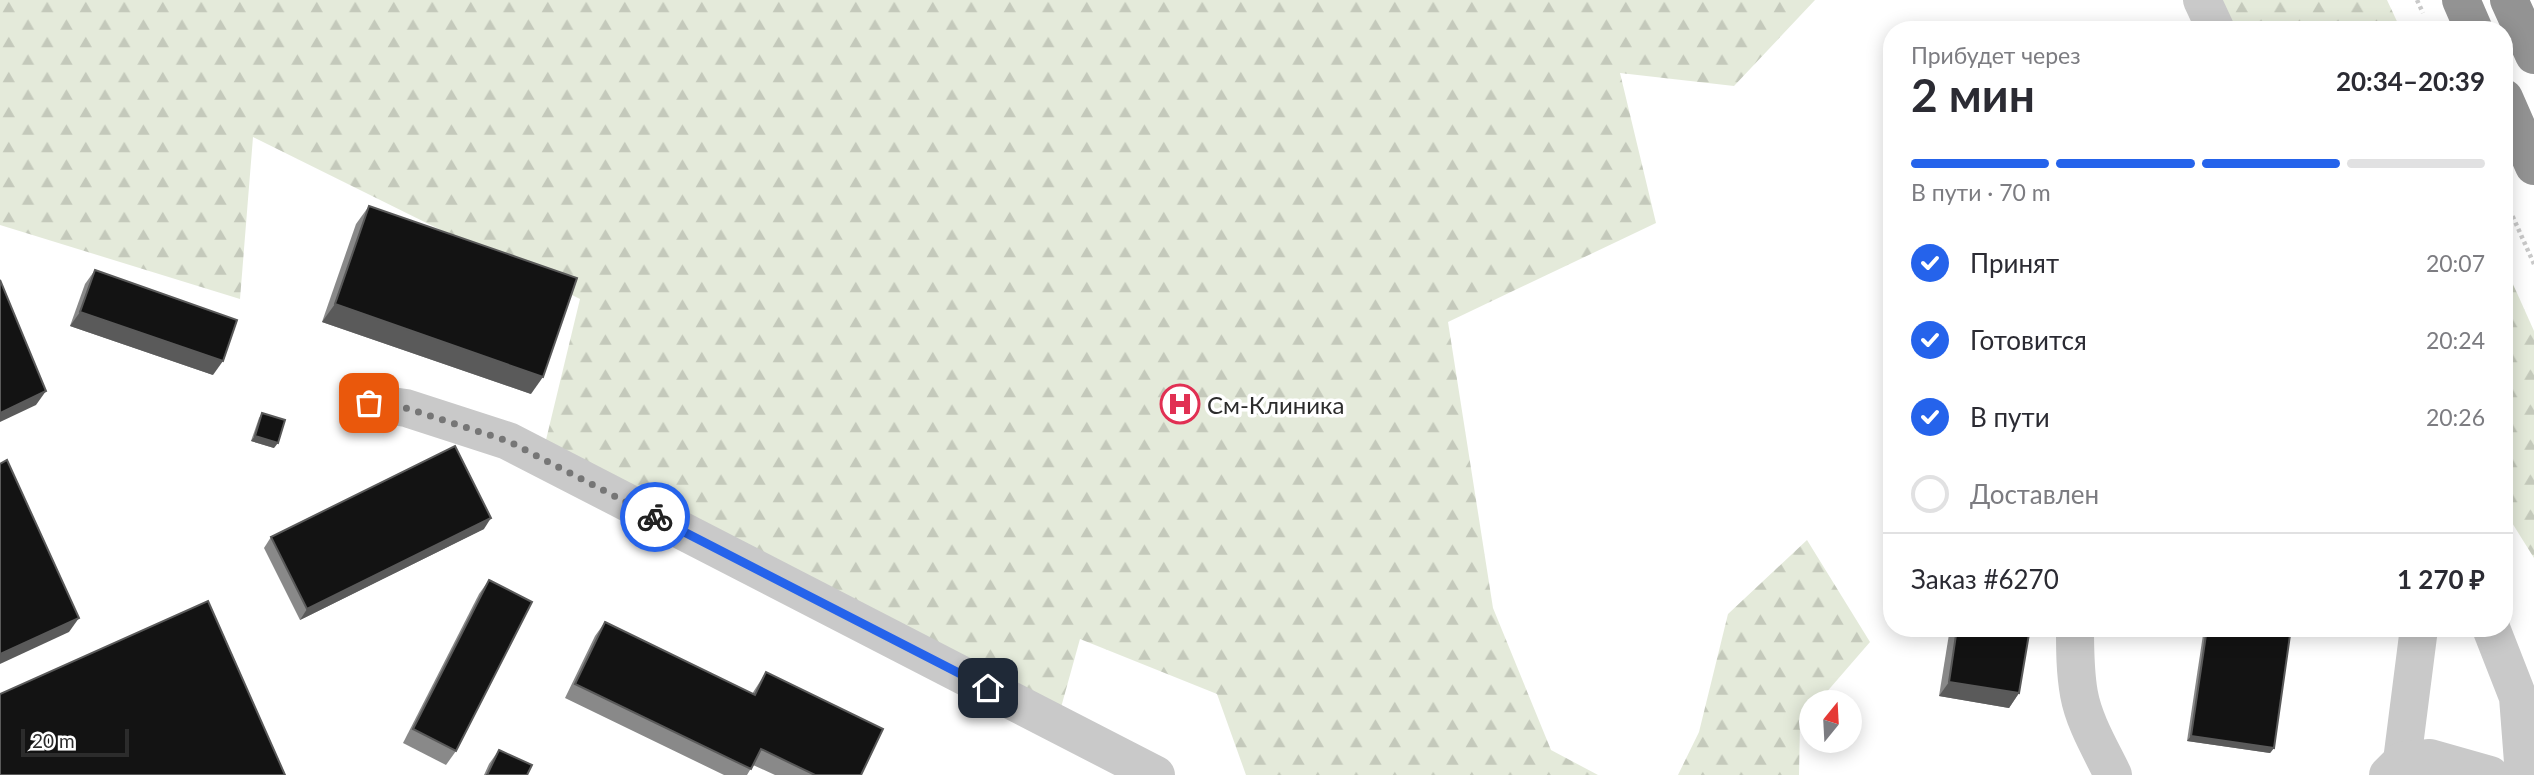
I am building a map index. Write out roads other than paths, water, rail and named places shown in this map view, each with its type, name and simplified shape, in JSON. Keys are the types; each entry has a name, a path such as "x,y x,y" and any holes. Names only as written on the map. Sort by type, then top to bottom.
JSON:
{"highway":[{"path":"2461,0 2470,21"},
{"path":"2509,0 2534,55"},
{"path":"2513,118 2534,166"}],"lane":[{"path":"2202,0 2212,21"},
{"path":"369,403 406,408 508,441 1156,775"},
{"path":"2075,637 2075,664 2080,697 2113,775"},
{"path":"2417,637 2395,768 2430,758 2490,775"},
{"path":"2495,637 2518,696 2524,775"}],"place":[{"name":"См-Клиника","path":"1180,404"}]}
